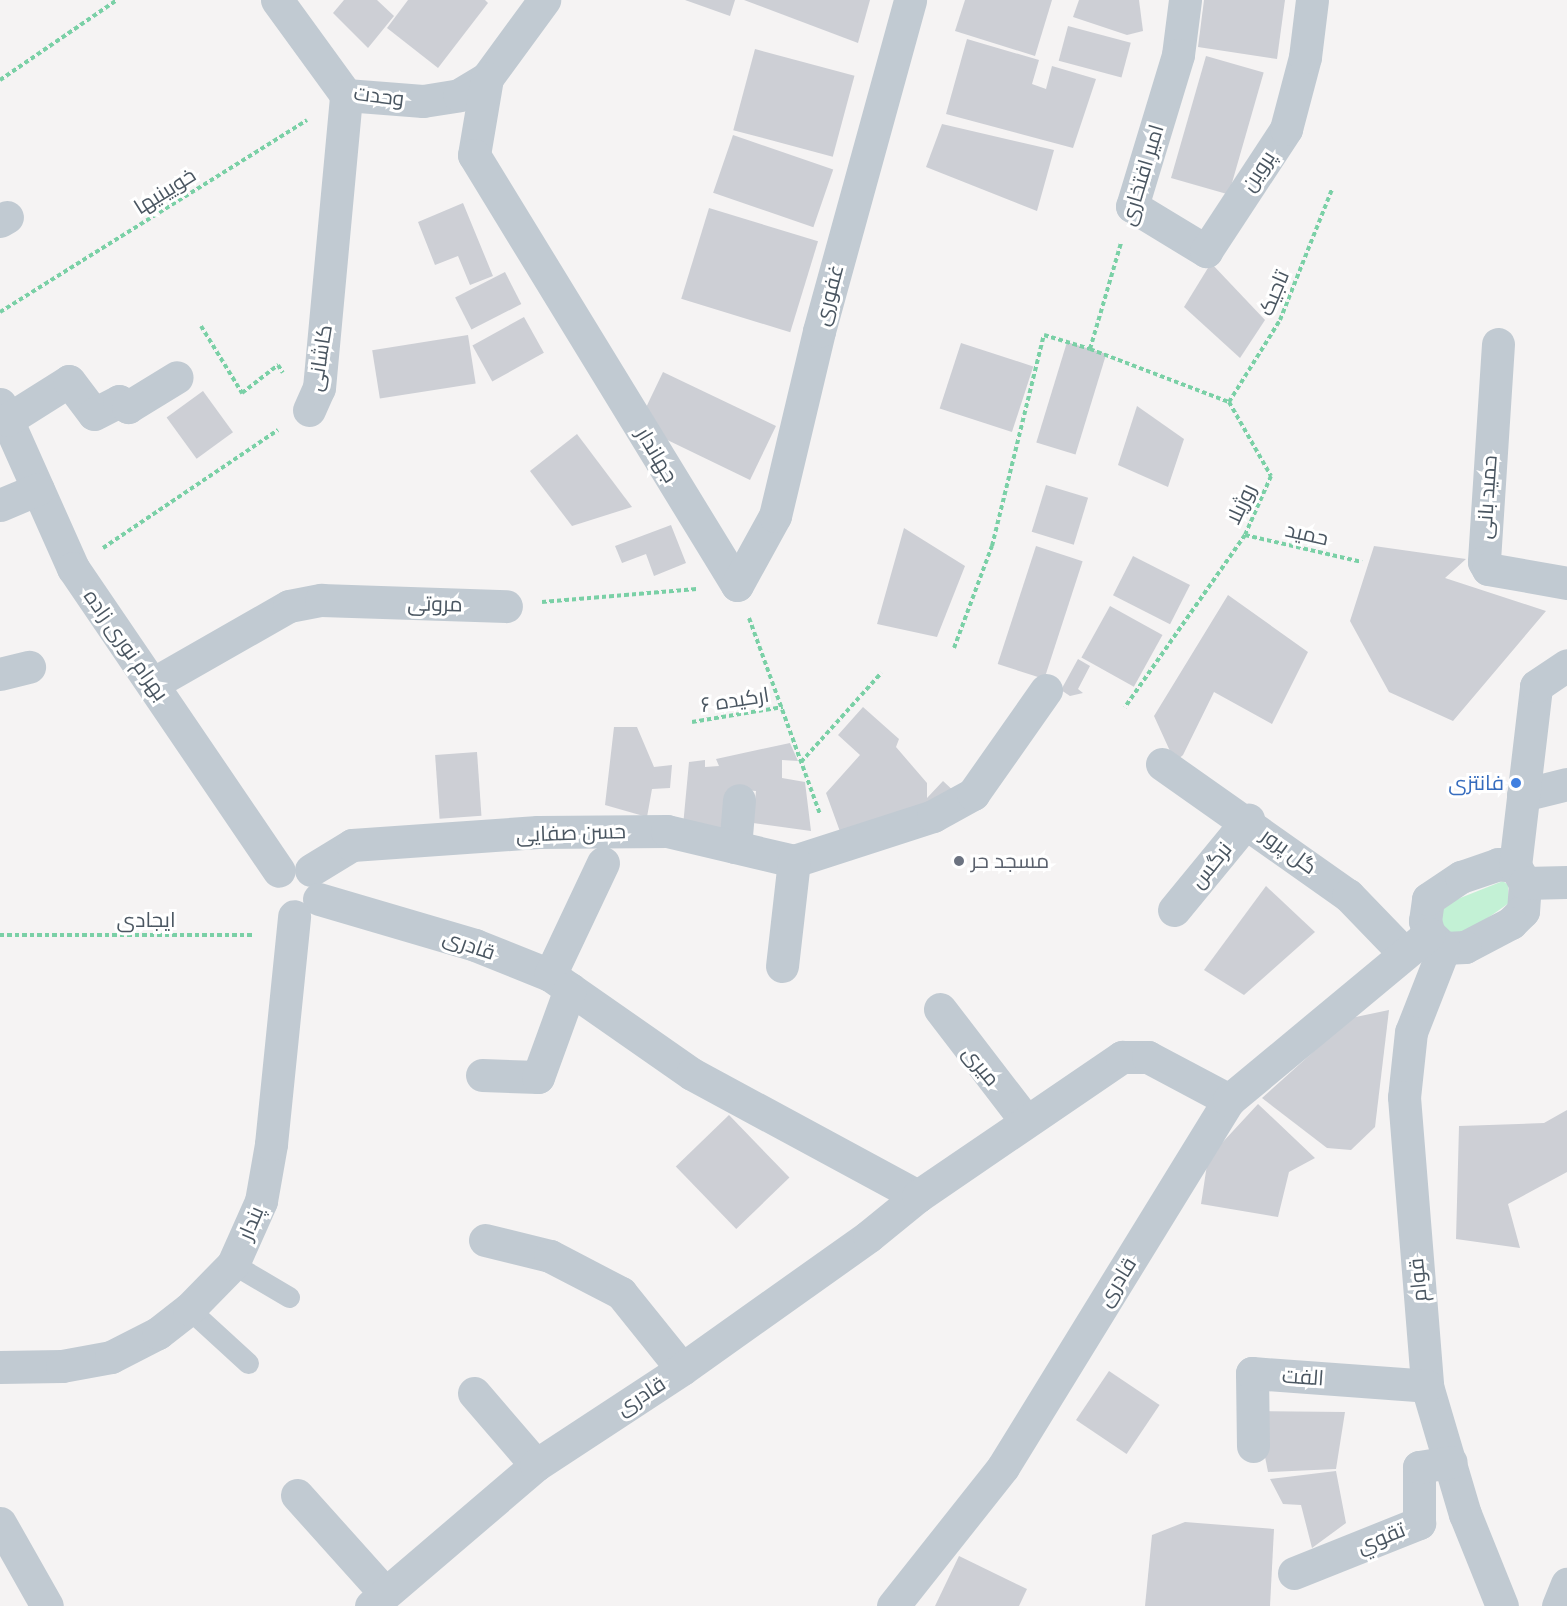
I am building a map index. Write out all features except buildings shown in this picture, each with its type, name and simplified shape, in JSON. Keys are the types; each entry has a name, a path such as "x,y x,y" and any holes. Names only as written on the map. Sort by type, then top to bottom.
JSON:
{"street":[{"name":"وحدت","path":"277,0 346,95 423,101 459,95 487,78"},
{"path":"487,78 544,0"},
{"name":"غفوری","path":"737,585 775,516 819,331 910,0"},
{"name":"امیر افتخاری","path":"1132,207 1178,55 1185,0"},
{"name":"پروین","path":"1132,207 1206,251 1286,129 1305,57 1312,0"},
{"name":"جهاندار","path":"487,78 474,155 737,585"},
{"name":"کاشانی","path":"309,410 320,388 346,95"},
{"name":"حمید بانی","path":"1498,344 1484,562 1488,569 1567,583"},
{"path":"4,412 69,381 94,414 119,401 128,407 177,377"},
{"name":"بهرام نوری زاده","path":"4,412 73,568 154,683 279,871"},
{"path":"0,505 38,489"},
{"name":"مروتی","path":"154,683 290,606 321,600 506,606"},
{"path":"1567,665 1536,686 1523,795 1520,874 1523,911 1511,923 1465,947 1426,945 1424,914 1428,899 1484,867 1520,874 1567,882"},
{"path":"782,966 794,861 832,846 933,816 973,794 1046,690"},
{"name":"گل پرور","path":"1162,764 1248,820 1348,895 1426,945"},
{"path":"1523,795 1567,784"},
{"path":"735,847 739,800"},
{"name":"نرگس","path":"1174,910 1248,820"},
{"name":"حسن صفایی","path":"304,905 352,845 538,832 667,831 794,861"},
{"path":"482,1075 538,1077 560,982 603,863"},
{"path":"295,865 304,905 279,909 271,895 270,886 279,871 295,865"},
{"name":"قادری","path":"304,905 475,945 560,982 693,1074 918,1196"},
{"name":"پندار","path":"0,1367 62,1366 111,1357 158,1333 189,1309 233,1264 261,1201 280,1083 282,1022 304,905"},
{"name":"قادری","path":"893,1606 1003,1467 1229,1100 1426,945"},
{"name":"قوام","path":"1426,945 1411,1032 1404,1097 1427,1386 1465,1514 1502,1606"},
{"name":"میری","path":"940,1009 1026,1121"},
{"name":"قادری","path":"377,1599 536,1465 682,1369 869,1236 918,1196 1122,1057 1148,1057 1229,1100"},
{"path":"485,1240 550,1256 621,1293 682,1369"},
{"name":"الفت","path":"1253,1446 1252,1373 1427,1386"},
{"path":"474,1393 536,1465"},
{"name":"تقوي","path":"1294,1573 1419,1523 1419,1467 1451,1462"},
{"path":"297,1495 377,1599"},
{"path":"0,1523 47,1606"},
{"path":"1558,1606 1567,1584"}],"lane":[{"path":"233,1264 289,1297"},
{"path":"189,1309 248,1363"}],"path":[{"path":"0,80 117,0"},
{"name":"خویینیها","path":"0,312 346,95"},
{"name":"تاجیک","path":"1229,402 1280,320 1332,189"},
{"name":"امیر افتخاری","path":"1090,348 1132,207"},
{"path":"201,326 242,393 278,364 309,410"},
{"path":"954,648 992,546 1044,335 1090,348 1229,402"},
{"name":"روژیلا","path":"1125,707 1245,535 1271,476 1229,402"},
{"name":"کاشانی","path":"73,568 309,410"},
{"name":"حمید","path":"1245,535 1362,562"},
{"path":"506,606 737,585 832,846"},
{"path":"801,763 881,673"},
{"name":"ارکیده ۶","path":"692,722 783,707"},
{"name":"ایجادی","path":"0,935 304,905"}],"green space":[{"path":"1503,881 1508,885 1509,903 1468,932 1443,934 1440,906"}],"place":[{"name":"فانتزی","path":"1516,783"},
{"name":"مسجد حر","path":"959,861"}]}
